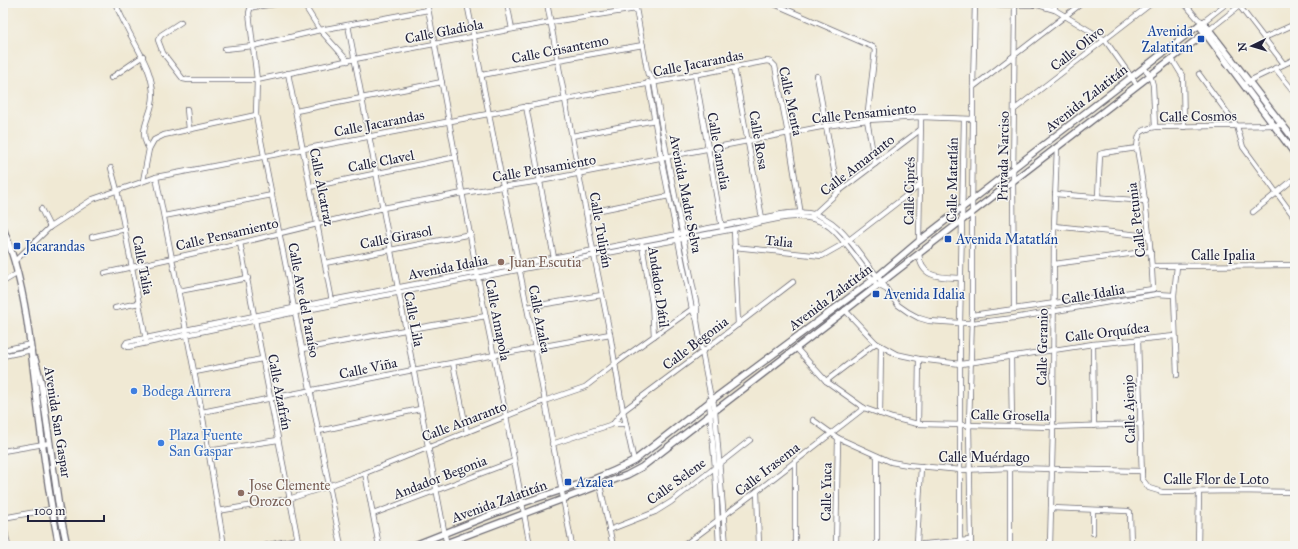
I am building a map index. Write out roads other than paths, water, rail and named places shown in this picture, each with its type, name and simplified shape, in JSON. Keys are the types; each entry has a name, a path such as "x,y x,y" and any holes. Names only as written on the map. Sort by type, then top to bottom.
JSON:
{"street":[{"path":"119,3 116,5 143,56 151,77 153,97 151,109 144,126 145,143 149,149"},
{"name":"Calle Ave del Paraíso","path":"283,3 253,7 250,9 257,80 256,115 341,546"},
{"path":"303,3 320,30 348,61"},
{"name":"Calle Amapola","path":"427,3 530,546"},
{"name":"Calle Azalea","path":"467,3 490,113 572,546"},
{"path":"507,3 512,30"},
{"name":"Calle Tulipán","path":"547,3 594,256 616,364 623,411 634,461"},
{"name":"Avenida Madre Selva","path":"635,3 648,73 648,83 661,158 669,196 698,307 697,321 710,393 720,463 726,546"},
{"path":"772,3 873,47 875,53 867,120 875,164"},
{"path":"1055,3 1055,10"},
{"path":"973,87 1082,3"},
{"name":"Calle Olivo","path":"1015,109 1152,3"},
{"path":"1184,3 1246,82 1283,124 1295,141"},
{"name":"Avenida Zalatitán","path":"412,546 622,468 634,461 711,401 875,278 919,241 1144,68 1200,22 1227,3"},
{"path":"975,4 1038,5 1055,10 1105,40 1137,85"},
{"name":"Calle Matatlán","path":"972,324 973,87 975,4"},
{"name":"Privada Narciso","path":"1014,308 1016,4"},
{"path":"1240,4 1284,64"},
{"name":"Avenida Zalatitán","path":"438,546 447,544 627,475 642,467 1172,59 1240,4"},
{"name":"Calle Gladiola","path":"181,22 161,35 158,40 163,53 183,79 257,80 354,59 551,22 636,9"},
{"path":"225,49 253,46 320,30 428,10"},
{"path":"1264,38 1295,24"},
{"name":"Calle Lila","path":"348,25 420,409 447,544"},
{"name":"Calle Crisantemo","path":"482,76 558,60 643,45"},
{"path":"111,78 143,56"},
{"path":"1172,59 1182,77 1184,127"},
{"path":"1246,82 1295,59"},
{"name":"Calle Jacarandas","path":"15,261 50,227 93,199 142,180 694,74 767,61 771,62"},
{"name":"Calle Menta","path":"771,62 775,66 801,214"},
{"name":"Calle Rosa","path":"734,67 762,218"},
{"path":"1144,68 1150,75 1153,84 1155,127"},
{"path":"1275,68 1295,93"},
{"name":"Calle Alcatraz","path":"288,73 332,303"},
{"name":"Avenida Madre Selva","path":"648,73 654,82 692,309 697,321"},
{"name":"Calle Camelia","path":"694,74 722,228"},
{"path":"1199,74 1237,126 1244,147 1295,218"},
{"path":"817,76 838,192"},
{"path":"296,111 442,82"},
{"path":"1246,82 1295,154"},
{"path":"526,106 554,258"},
{"path":"187,109 189,129"},
{"path":"142,180 149,149 154,140 164,134 256,115"},
{"name":"Calle Pensamiento","path":"105,273 240,243 383,208 463,193 540,181 826,126 867,120 921,117 964,119"},
{"name":"Calle Ciprés","path":"919,241 921,117"},
{"name":"Calle Matatlán","path":"960,323 964,119 973,119"},
{"path":"572,136 655,120"},
{"name":"Calle Cosmos","path":"1137,148 1137,140 1140,132 1155,127 1283,124"},
{"name":"Calle Amaranto","path":"810,218 838,192 920,130"},
{"name":"Calle Geranio","path":"1050,546 1053,427 1052,350 1056,147"},
{"path":"1098,197 1100,154 1137,148"},
{"name":"Calle Petunia","path":"1137,148 1146,201 1153,290"},
{"name":"Calle Clavel","path":"310,187 456,157"},
{"name":"Calle Talia","path":"111,168 125,229 147,344"},
{"path":"156,177 195,372 224,546"},
{"path":"1253,212 1295,178"},
{"path":"847,241 920,185"},
{"path":"1055,194 1146,201"},
{"path":"164,216 272,195"},
{"path":"586,213 669,196"},
{"path":"41,209 50,227"},
{"name":"Avenida Idalia","path":"722,228 734,229 801,214 820,222 847,241"},
{"name":"Avenida Idalia","path":"478,276 518,265 641,241 680,236 722,228 762,218 814,214 829,221 837,227 880,284"},
{"path":"1054,226 1149,236"},
{"name":"Avenida San Gaspar","path":"3,228 9,242 18,273 31,347 52,509 59,546"},
{"path":"92,237 125,229"},
{"path":"734,229 738,325"},
{"name":"Calle Girasol","path":"325,263 470,234"},
{"name":"Avenida Idalia","path":"255,318 187,336 128,347 125,345 127,342 186,329 255,318 642,247 680,236"},
{"name":"Andador Dátil","path":"641,241 652,303 654,336"},
{"name":"Talia","path":"734,247 822,256 847,241"},
{"path":"3,245 9,242"},
{"name":"Calle Azafrán","path":"240,243 248,278 298,546"},
{"path":"1054,264 1151,251"},
{"path":"919,254 922,266 931,275 938,277 961,278"},
{"name":"Calle Ipalia","path":"1152,266 1295,265"},
{"path":"1177,266 1174,295 1177,375"},
{"path":"3,282 18,273"},
{"path":"179,291 248,278"},
{"name":"Calle Begonia","path":"613,424 623,411 793,282"},
{"name":"Calle Idalia","path":"880,284 887,290 898,305 919,318 929,321 972,324 1157,294 1174,295"},
{"path":"1153,290 1157,294"},
{"name":"Calle Idalia","path":"972,315 1153,290"},
{"path":"527,307 602,294"},
{"path":"115,308 139,303"},
{"name":"Calle Amaranto","path":"218,510 289,499 328,486 365,473 506,416 585,387 692,309 698,307"},
{"name":"Calle Orquídea","path":"845,310 876,343 896,354 919,359 961,364 970,364 1093,344 1175,336"},
{"path":"303,349 486,316"},
{"path":"960,323 960,544"},
{"path":"971,546 969,426 972,324"},
{"name":"Calle Viña","path":"202,412 413,370 610,334"},
{"name":"Calle Ajenjo","path":"1138,339 1142,424 1142,479"},
{"path":"826,381 876,343"},
{"path":"1093,344 1094,426"},
{"path":"880,414 882,346"},
{"path":"3,350 31,347"},
{"path":"3,356 31,347"},
{"name":"Avenida San Gaspar","path":"31,347 38,366 41,382 59,508 67,546"},
{"name":"Calle Grosella","path":"796,348 826,381 864,408 892,418 918,424 1053,427 1142,424"},
{"path":"1011,357 1012,426"},
{"path":"195,372 262,359"},
{"path":"918,424 919,359"},
{"path":"453,363 467,432"},
{"name":"Calle Irasema","path":"683,546 718,521 864,408"},
{"path":"319,431 420,409"},
{"name":"Avenida Madre Selva","path":"713,413 719,546"},
{"name":"Calle Muérdago","path":"813,420 838,438 891,462 961,470 1052,468 1142,471"},
{"path":"552,444 613,424 626,424"},
{"name":"Calle Yuca","path":"836,546 838,438"},
{"path":"208,451 278,440"},
{"name":"Calle Selene","path":"609,530 654,512 671,502 750,440"},
{"path":"3,450 50,443"},
{"path":"877,456 877,546"},
{"name":"Andador Begonia","path":"373,514 514,461"},
{"path":"795,461 795,546"},
{"path":"917,544 921,466"},
{"path":"1010,468 1010,546"},
{"path":"365,473 379,546"},
{"name":"Calle Flor de Loto","path":"1142,479 1149,488 1162,492 1295,492"},
{"path":"600,485 613,546"},
{"path":"757,491 759,546"},
{"path":"1198,546 1199,492"},
{"path":"1051,508 1130,512 1131,546"},
{"path":"8,546 3,519 52,509"},
{"path":"1093,510 1093,533"},
{"path":"264,546 297,539"},
{"path":"901,546 917,544 960,544 970,540"}],"place":[{"name":"Avenida Zalatitan","path":"1201,39"},
{"name":"Avenida Matatlán","path":"948,239"},
{"name":"Jacarandas","path":"17,246"},
{"name":"Juan Escutia","path":"501,262"},
{"name":"Avenida Idalia","path":"876,294"},
{"name":"Bodega Aurrera","path":"134,391"},
{"name":"Plaza Fuente San Gaspar","path":"161,443"},
{"name":"Azalea","path":"568,482"},
{"name":"Jose Clemente Orozco","path":"241,493"}]}
